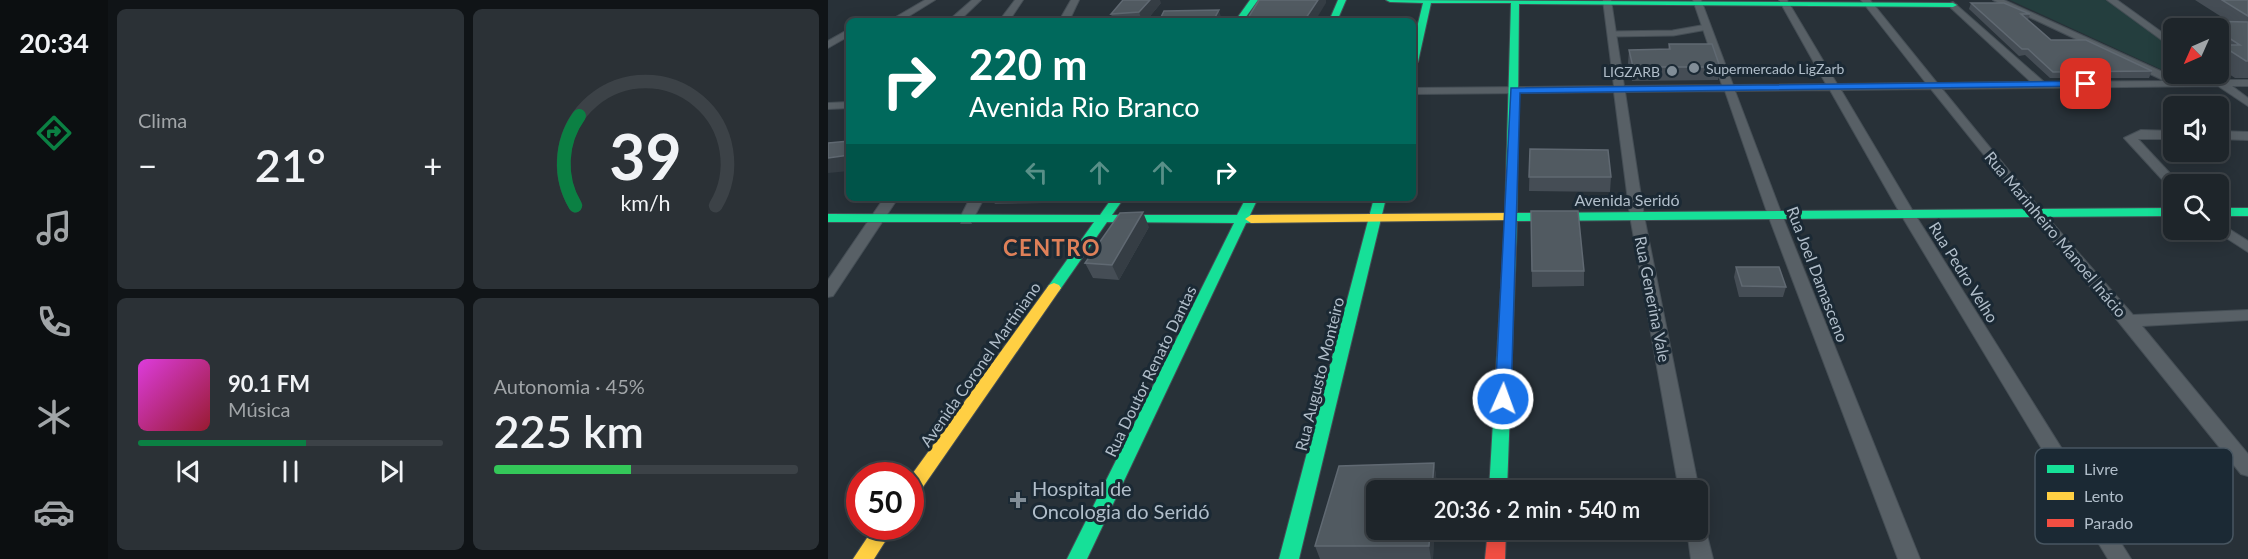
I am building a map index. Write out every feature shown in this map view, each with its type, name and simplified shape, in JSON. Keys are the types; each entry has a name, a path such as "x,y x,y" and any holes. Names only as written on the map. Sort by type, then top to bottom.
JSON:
{"main road":[{"path":"1241,18 1254,0"},
{"path":"1334,18 1342,0"},
{"path":"1390,0 1955,3"},
{"path":"1416,50 1429,0"},
{"path":"1498,480 1511,216 1515,1"},
{"name":"Avenida Coronel Martiniano","path":"924,472 1102,218 1116,201"},
{"name":"Rua Doutor Renato Dantas","path":"1077,559 1251,201"},
{"name":"Rua Augusto Monteiro","path":"1289,559 1379,201"},
{"name":"Avenida Seridó","path":"828,218 1242,219 2163,212"},
{"path":"2229,212 2248,212"},
{"path":"863,559 876,540"},
{"path":"1495,559 1496,540"}],"street":[{"path":"899,18 931,0"},
{"path":"956,18 977,0"},
{"path":"1006,18 1019,0"},
{"path":"1066,18 1075,0"},
{"path":"2111,0 2163,37"},
{"name":"Rua Generina Vale","path":"1608,1 1637,216 1687,480"},
{"name":"Rua Joel Damasceno","path":"1698,2 1776,215 1909,559"},
{"name":"Rua Pedro Velho","path":"1784,2 1907,213 2052,448"},
{"name":"Rua Marinheiro Manoel Inácio","path":"1867,2 2036,213 2129,321 2232,448"},
{"path":"1997,2 2163,75"},
{"path":"1955,3 2041,85"},
{"path":"828,29 846,32"},
{"path":"828,45 846,34"},
{"path":"1416,91 2163,82"},
{"path":"2229,82 2248,94"},
{"path":"2232,83 2248,83"},
{"path":"2224,84 2248,103"},
{"path":"2163,135 2136,135 2131,140 2164,174"},
{"path":"2229,135 2248,136"},
{"path":"828,292 889,201"},
{"path":"966,220 976,201"},
{"path":"2229,234 2248,248"},
{"path":"2129,321 2248,315"},
{"name":"Rua Marinheiro Manoel Inácio","path":"2233,449 2248,468"},
{"path":"1699,540 1702,559"},
{"name":"Rua Pedro Velho","path":"2111,544 2120,559"}],"lane":[{"path":"1612,34 1673,33 1707,27"}],"green space":[{"path":"2010,0 2108,0 2163,40 2163,70"}],"building":[{"path":"1123,0 1150,0 1139,12 1111,14"},
{"path":"1259,0 1318,0 1306,18 1248,18"},
{"path":"2222,0 2248,0 2248,16"},
{"path":"1971,3 2004,3 2030,14 2021,14 2051,40 2086,40 2152,71 2053,72 2028,49 2022,49"},
{"path":"1219,10 1215,18 1160,18 1164,11"},
{"path":"2229,22 2248,22 2248,61 2229,50 2229,45 2240,45 2229,38"},
{"path":"1669,44 1712,44 1720,67 1633,67 1629,50 1670,49"},
{"path":"846,141 846,155 828,158 828,143"},
{"path":"1530,149 1608,150 1611,177 1529,177"},
{"path":"1531,211 1578,211 1584,271 1532,271"},
{"path":"1143,212 1112,265 1085,263 1120,213"},
{"path":"1736,267 1779,267 1786,287 1742,286"},
{"path":"1434,463 1433,480 1366,480 1366,540 1429,540 1429,546 1315,546 1339,466"}],"traffic: fast":[{"path":"1241,18 1254,0"},
{"path":"1334,18 1342,0"},
{"path":"1390,0 1953,5"},
{"path":"1416,50 1428,0"},
{"path":"1498,480 1511,216 1515,2"},
{"path":"1054,288 1116,201"},
{"path":"1077,559 1251,201"},
{"path":"1289,559 1379,201"},
{"path":"1508,217 2163,212"},
{"path":"2229,212 2248,212"},
{"path":"828,218 1251,219"}],"traffic: slow":[{"path":"1251,219 1508,217"},
{"path":"924,472 1054,288"},
{"path":"863,559 876,540"}],"traffic: jam":[{"path":"1495,559 1496,540"}],"place":[{"name":"Supermercado LigZarb","path":"1694,68"},
{"name":"LIGZARB","path":"1672,71"},
{"name":"Hospital de Oncologia do Seridó","path":"1018,500"}],"district":[{"name":"CENTRO","path":"1052,247"}],"route":[{"path":"1503,399 1515,90 1619,87 2086,84"}]}
